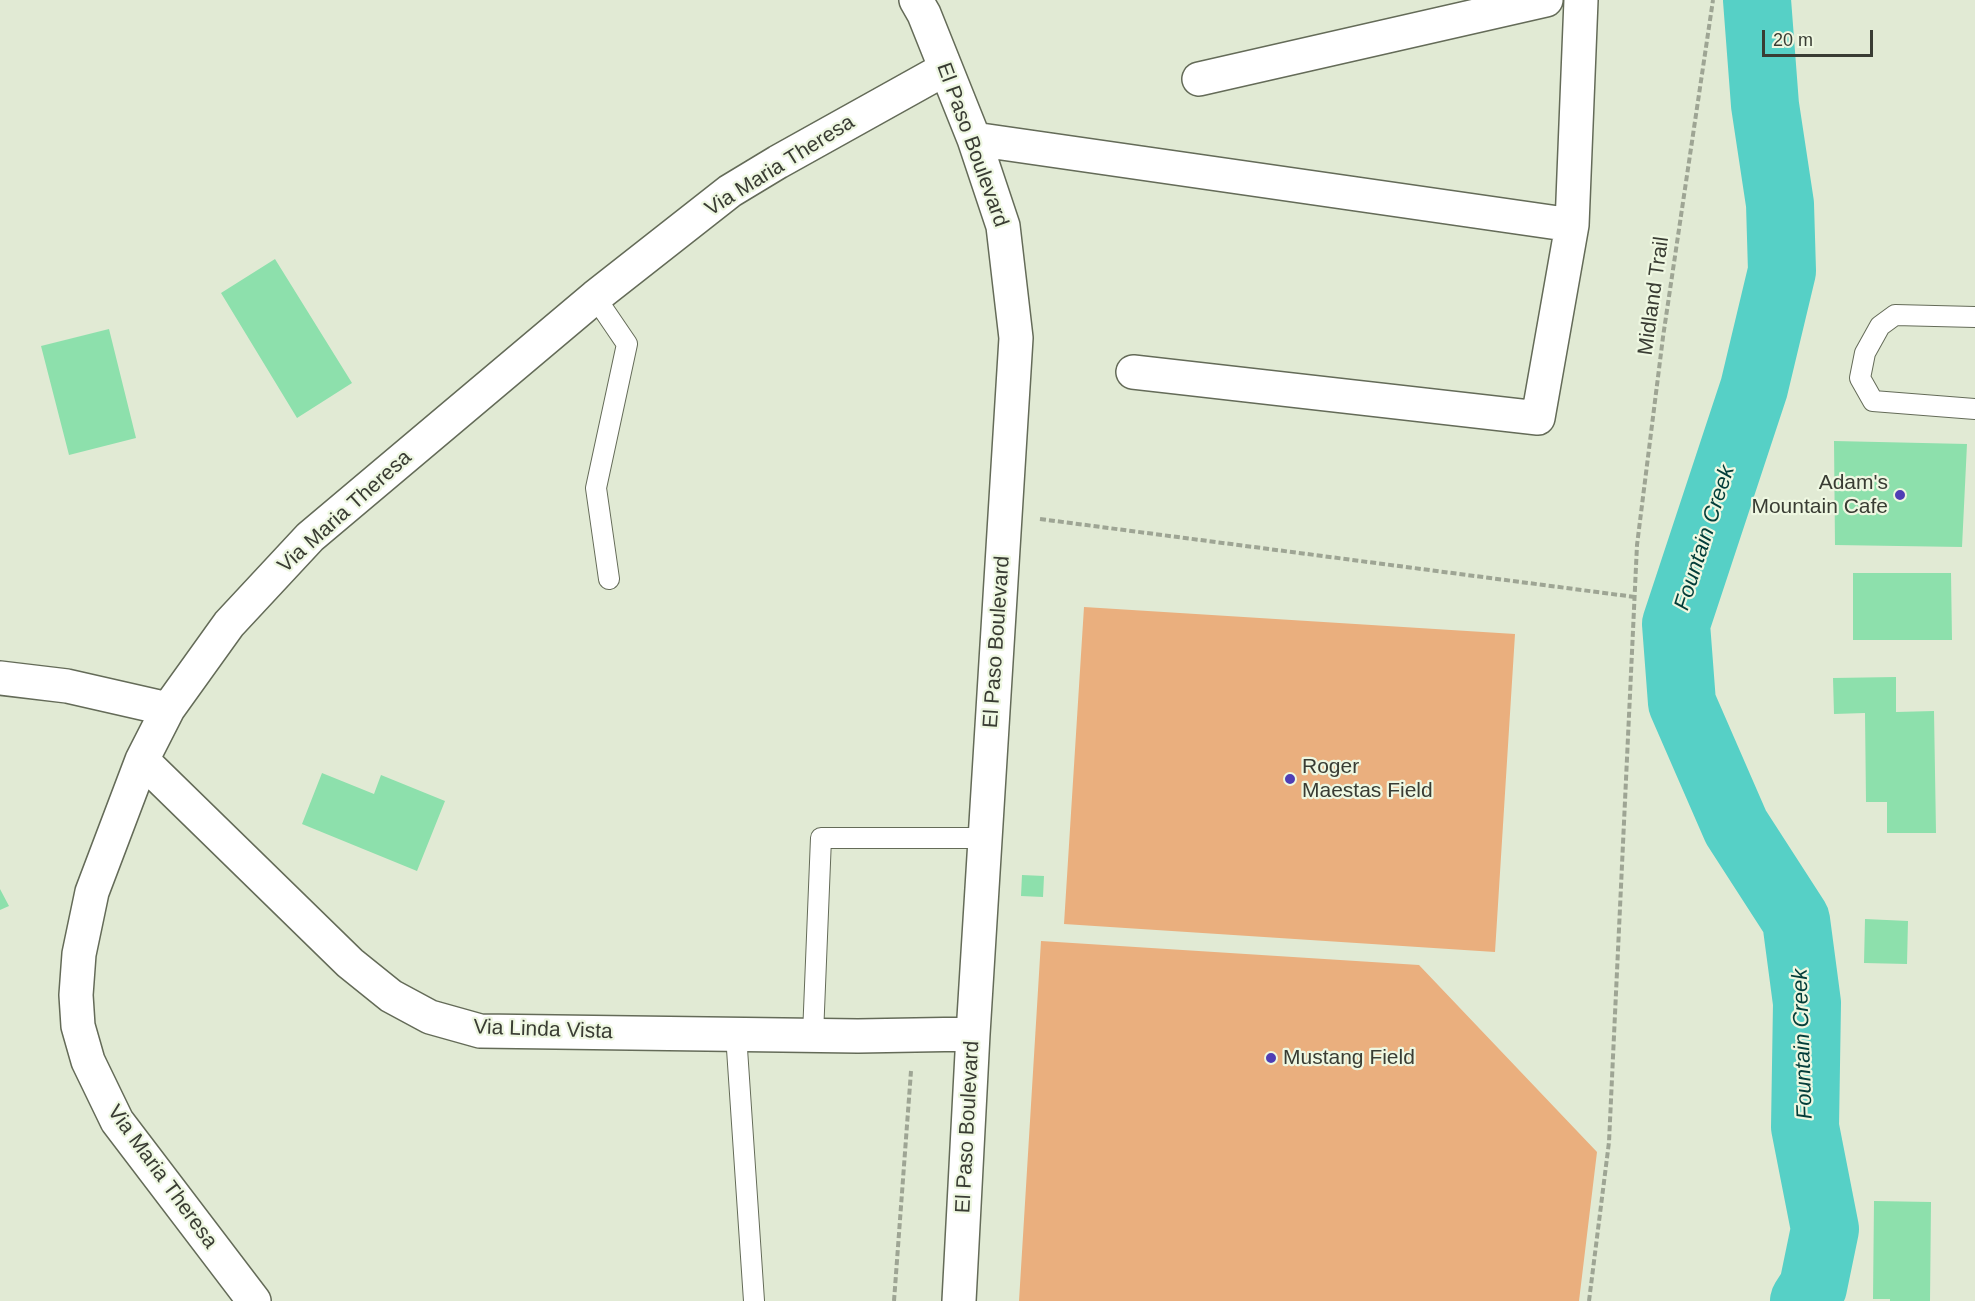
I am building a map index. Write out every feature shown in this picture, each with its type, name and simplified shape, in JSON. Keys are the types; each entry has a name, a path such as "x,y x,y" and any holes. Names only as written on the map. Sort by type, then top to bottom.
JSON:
{"street":[{"name":"El Paso Boulevard","path":"916,0 924,14 974,139 1003,226 1016,338 959,1301"},
{"path":"1199,79 1546,0"},
{"path":"1133,372 1538,418 1572,225 1581,0"},
{"name":"Via Maria Theresa","path":"254,1301 117,1121 88,1061 78,1026 76,995 79,954 92,892 142,760 168,709 229,624 310,537 595,297 730,191 945,69"},
{"path":"974,139 1572,225"},
{"path":"0,678 67,686 168,709"},
{"name":"Via Linda Vista","path":"142,760 350,963 392,996 430,1017 480,1031 973,1035"}],"lane":[{"path":"595,297 627,344 596,488 609,579"},
{"path":"1975,317 1895,315 1880,326 1865,352 1860,378 1874,401 1975,409"},
{"path":"813,1035 821,838 985,838"},
{"path":"736,1034 754,1301"}],"path":[{"name":"Midland Trail","path":"1589,1301 1609,1142 1637,545 1648,452 1713,0"},
{"path":"1005,514 1635,597"},
{"path":"894,1301 911,1076 910,1035"}],"shaded area":[{"name":"Roger Maestas Field","path":"1084,607 1515,634 1495,952 1064,924"},
{"name":"Mustang Field","path":"1041,941 1419,965 1597,1152 1579,1301 1019,1301"}],"building":[{"path":"275,259 352,383 297,418 221,293"},
{"path":"109,329 136,438 69,455 41,346"},
{"name":"Adam's Mountain Cafe","path":"1834,441 1967,444 1962,547 1835,545"},
{"path":"1853,573 1951,573 1952,640 1853,640"},
{"path":"1896,677 1896,712 1934,711 1936,833 1887,833 1887,802 1866,802 1865,713 1834,714 1833,678"},
{"path":"322,773 374,794 381,775 445,801 417,871 302,824"},
{"path":"1022,875 1044,876 1043,897 1021,896"},
{"path":"0,889 9,906 0,910"},
{"path":"1865,919 1908,921 1907,964 1864,963"},
{"path":"1874,1201 1931,1202 1930,1301 1873,1299"}],"waterway":[{"name":"Fountain Creek","path":"1757,0 1765,105 1780,204 1782,271 1754,388 1676,624 1682,703 1736,827 1796,920 1807,1003 1805,1127 1825,1229 1813,1287 1804,1301"}],"place":[{"name":"Adam's Mountain Cafe","path":"1900,495"},
{"name":"Roger Maestas Field","path":"1290,779"},
{"name":"Mustang Field","path":"1271,1058"}]}
